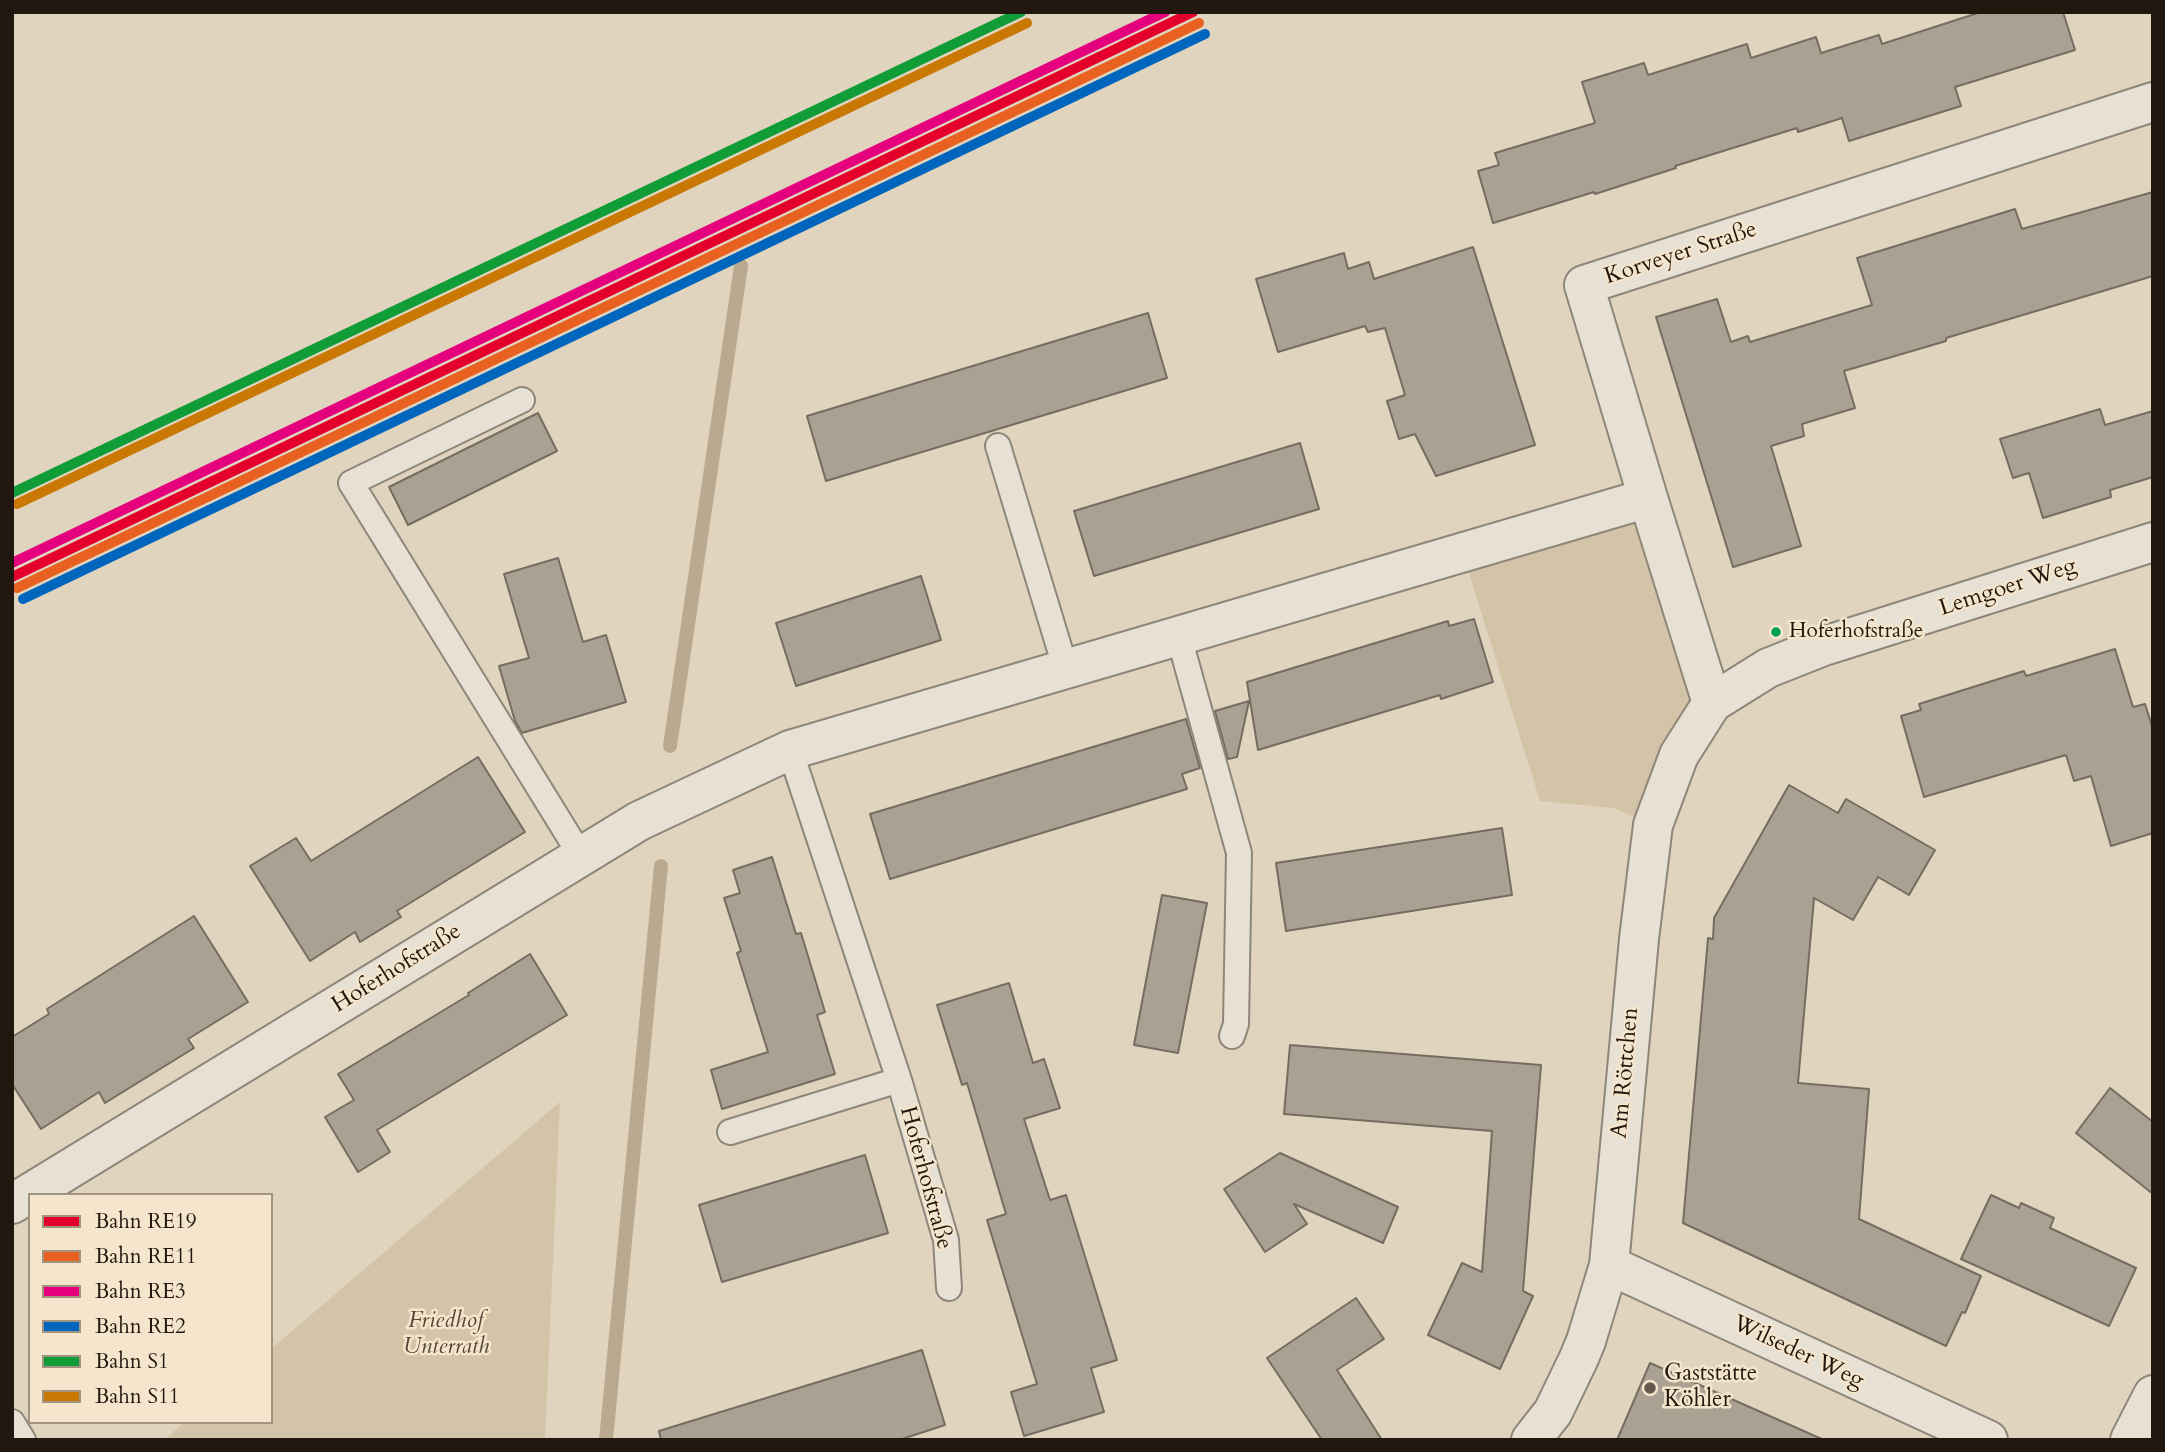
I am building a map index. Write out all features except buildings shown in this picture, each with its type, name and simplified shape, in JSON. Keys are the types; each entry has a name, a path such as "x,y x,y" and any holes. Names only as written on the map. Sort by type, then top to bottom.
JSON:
{"street":[{"name":"Korveyer Straße","path":"1712,703 1584,285 2153,102"},
{"name":"Hoferhofstraße","path":"30,1193 639,821 790,750 1648,498"},
{"name":"Lemgoer Weg","path":"1712,703 1768,668 1821,647 2153,542"},
{"name":"Am Röttchen","path":"1531,1440 1553,1412 1579,1358 1609,1265 1639,939 1653,825 1679,755 1712,703"},
{"name":"Hoferhofstraße","path":"12,1204 28,1194"},
{"name":"Wilseder Weg","path":"1609,1265 1987,1440"},
{"path":"2130,1440 2153,1395"}],"lane":[{"path":"522,400 351,483 581,856"},
{"path":"998,446 1066,670"},
{"path":"1179,637 1239,853 1236,1024 1233,1036"},
{"name":"Hoferhofstraße","path":"790,750 899,1080 946,1240 949,1288"},
{"path":"730,1132 899,1080"},
{"path":"12,1422 23,1440"}],"green space":[{"path":"1648,498 1712,703 1653,825 1613,808 1540,801 1463,554"},
{"name":"Friedhof Unterrath","path":"560,1102 545,1440 164,1440 183,1424 273,1424 273,1347"}],"waterway":[{"path":"670,746 741,266"},
{"path":"606,1440 661,866"}],"rail line":[{"name":"S1","path":"12,493 1021,12"},
{"name":"RE3","path":"12,563 1165,12"},
{"name":"RE19","path":"12,577 1193,12"},
{"name":"S11","path":"17,504 1027,23"},
{"name":"RE11","path":"17,588 1199,23"},
{"name":"RE2","path":"23,599 1205,34"}],"place":[{"name":"Hoferhofstraße","path":"1776,632"},
{"name":"Gaststätte Köhler","path":"1650,1388"}]}
